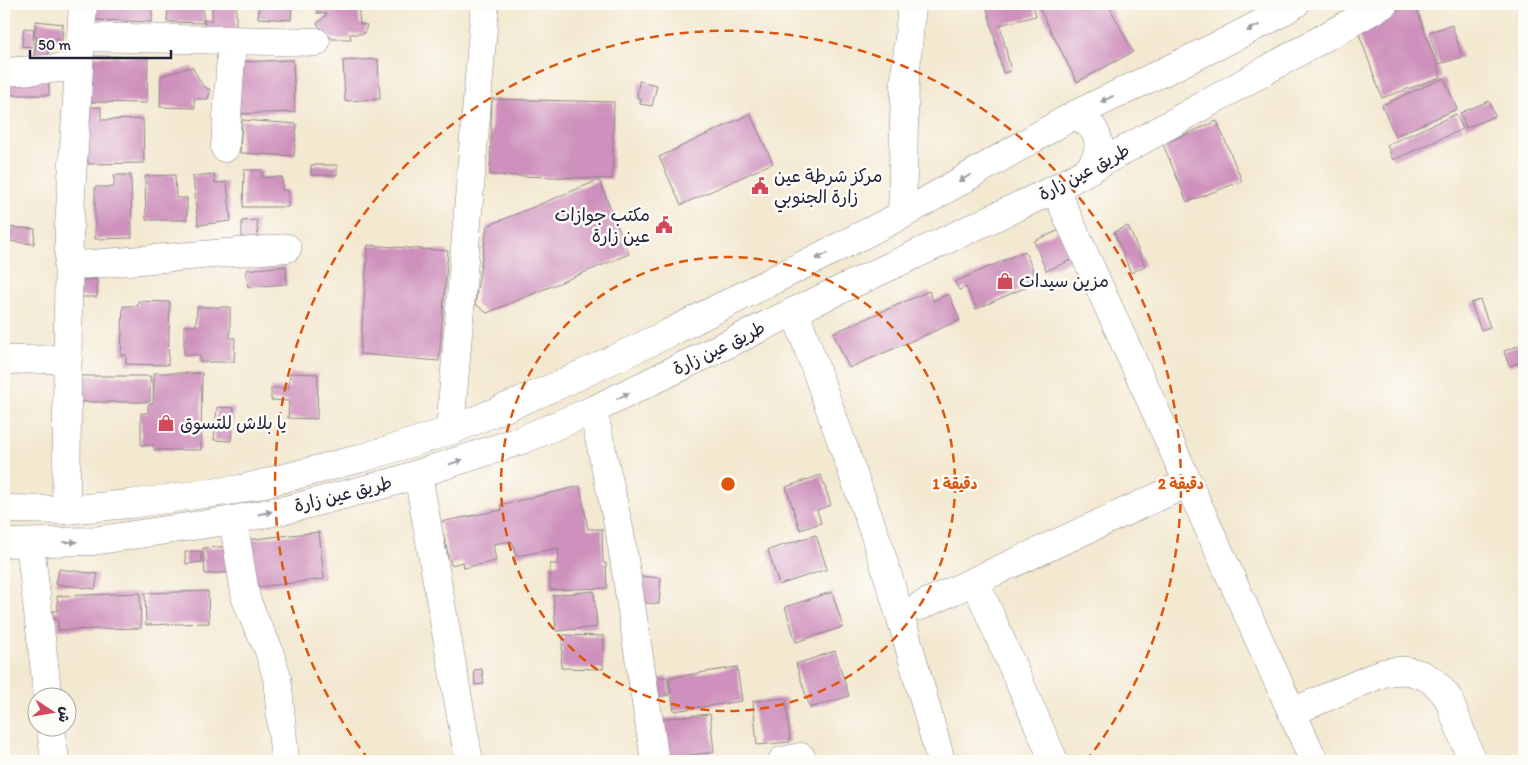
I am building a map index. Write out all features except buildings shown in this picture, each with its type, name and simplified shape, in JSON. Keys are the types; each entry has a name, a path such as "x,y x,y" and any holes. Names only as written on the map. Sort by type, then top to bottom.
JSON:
{"street":[{"path":"66,510 68,266 83,4"},
{"path":"450,431 485,4"},
{"path":"902,215 905,79 912,4"},
{"name":"طريق عين زارة","path":"4,509 66,510 129,504 241,489 353,461 450,431 561,384 660,337 902,215 1074,115 1221,44 1295,4"},
{"name":"طريق عين زارة","path":"17,543 92,541 233,520 341,496 418,474 522,440 593,410 795,311 1055,189 1384,4"},
{"path":"81,37 316,42"},
{"path":"225,148 232,41"},
{"path":"4,72 78,67"},
{"path":"1074,115 1083,118 1091,125 1099,144 1098,154 1087,171"},
{"path":"1055,189 1314,761"},
{"path":"68,266 287,248"},
{"path":"795,311 878,544 941,761"},
{"path":"4,360 68,359"},
{"path":"593,410 620,534 655,761"},
{"path":"418,474 469,761"},
{"path":"920,606 1188,483"},
{"path":"233,520 246,599 254,621 268,648 277,677 285,761"},
{"path":"17,543 46,688"},
{"path":"975,581 1054,761"},
{"path":"1292,712 1384,673 1412,671 1430,679 1444,692 1472,761"},
{"path":"52,738 55,761"}],"place":[{"name":"مركز شرطة عين زارة الجنوبي","path":"760,186"},
{"name":"مكتب جوازات عين زارة","path":"664,225"},
{"name":"مزين سيدات","path":"1005,281"},
{"name":"يا بلاش للتسوق","path":"166,423"}]}
